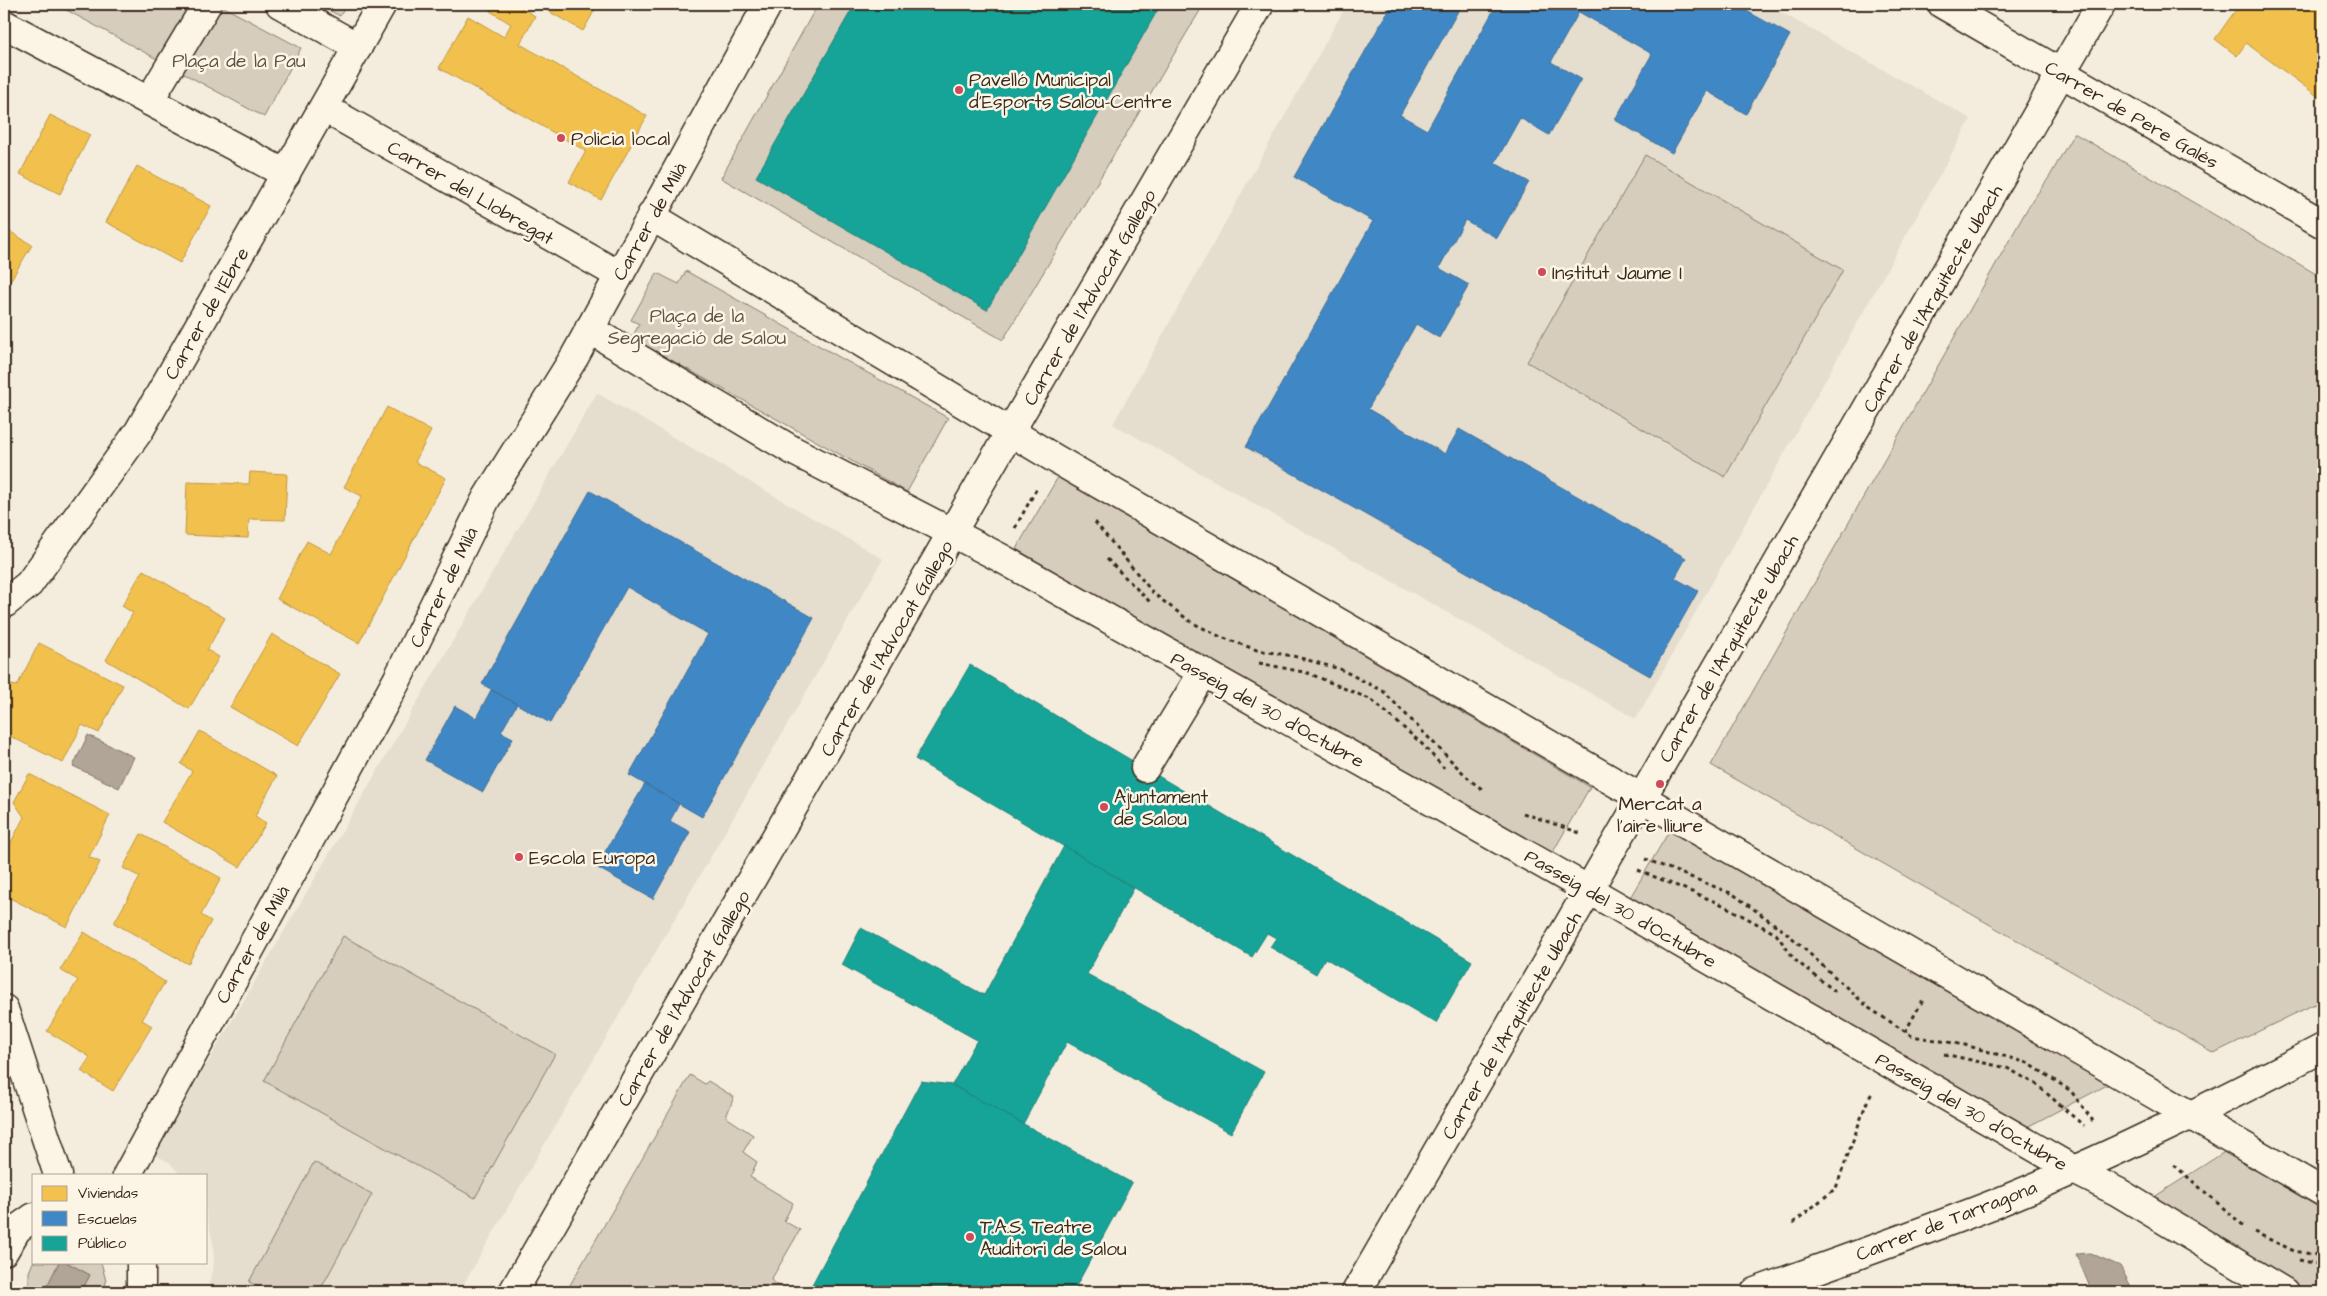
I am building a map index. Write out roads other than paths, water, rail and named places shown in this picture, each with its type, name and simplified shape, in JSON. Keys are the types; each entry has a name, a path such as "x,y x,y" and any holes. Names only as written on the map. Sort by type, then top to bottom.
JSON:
{"street":[{"path":"4,8 6,4"},
{"path":"149,101 207,4"},
{"path":"280,4 358,47"},
{"name":"Carrer de l'Ebre","path":"4,604 29,584 139,430 382,4"},
{"name":"Carrer de Milà","path":"128,1174 396,680 486,499 589,329 768,4"},
{"name":"Carrer de l'Advocat Gallego","path":"513,1292 1010,432 1260,4"},
{"name":"Carrer de Pere Galés","path":"1942,4 2323,224"},
{"name":"Carrer de l'Arquitecte Ubach","path":"1356,1292 1589,890 1640,798 2101,4"},
{"path":"4,24 286,174"},
{"name":"Carrer del Llobregat","path":"324,108 619,275"},
{"path":"651,216 1010,432 2323,1192"},
{"path":"589,329 792,450 953,532"},
{"name":"Passeig del 30 d'Octubre","path":"953,532 1589,890 2074,1170 2118,1192 2284,1292"},
{"path":"1145,768 1202,672"},
{"path":"4,1009 58,1174"},
{"name":"Carrer de Tarragona","path":"1755,1292 1998,1202 2074,1170 2191,1116 2323,1048"},
{"path":"4,1251 17,1230 32,1219"},
{"path":"141,1264 141,1292"}],"place":[{"name":"Pavelló Municipal d'Esports Salou-Centre","path":"959,90"},
{"name":"Policia local","path":"561,138"},
{"name":"Institut Jaume I","path":"1542,272"},
{"name":"Mercat a l'aire lliure","path":"1660,784"},
{"name":"Ajuntament de Salou","path":"1104,807"},
{"name":"Escola Europa","path":"519,857"},
{"name":"T.A.S. Teatre Auditori de Salou","path":"970,1237"}],"park label":[{"name":"Plaça de la Pau","path":"239,60"},
{"name":"Plaça de la Segregació de Salou","path":"697,326"}]}
